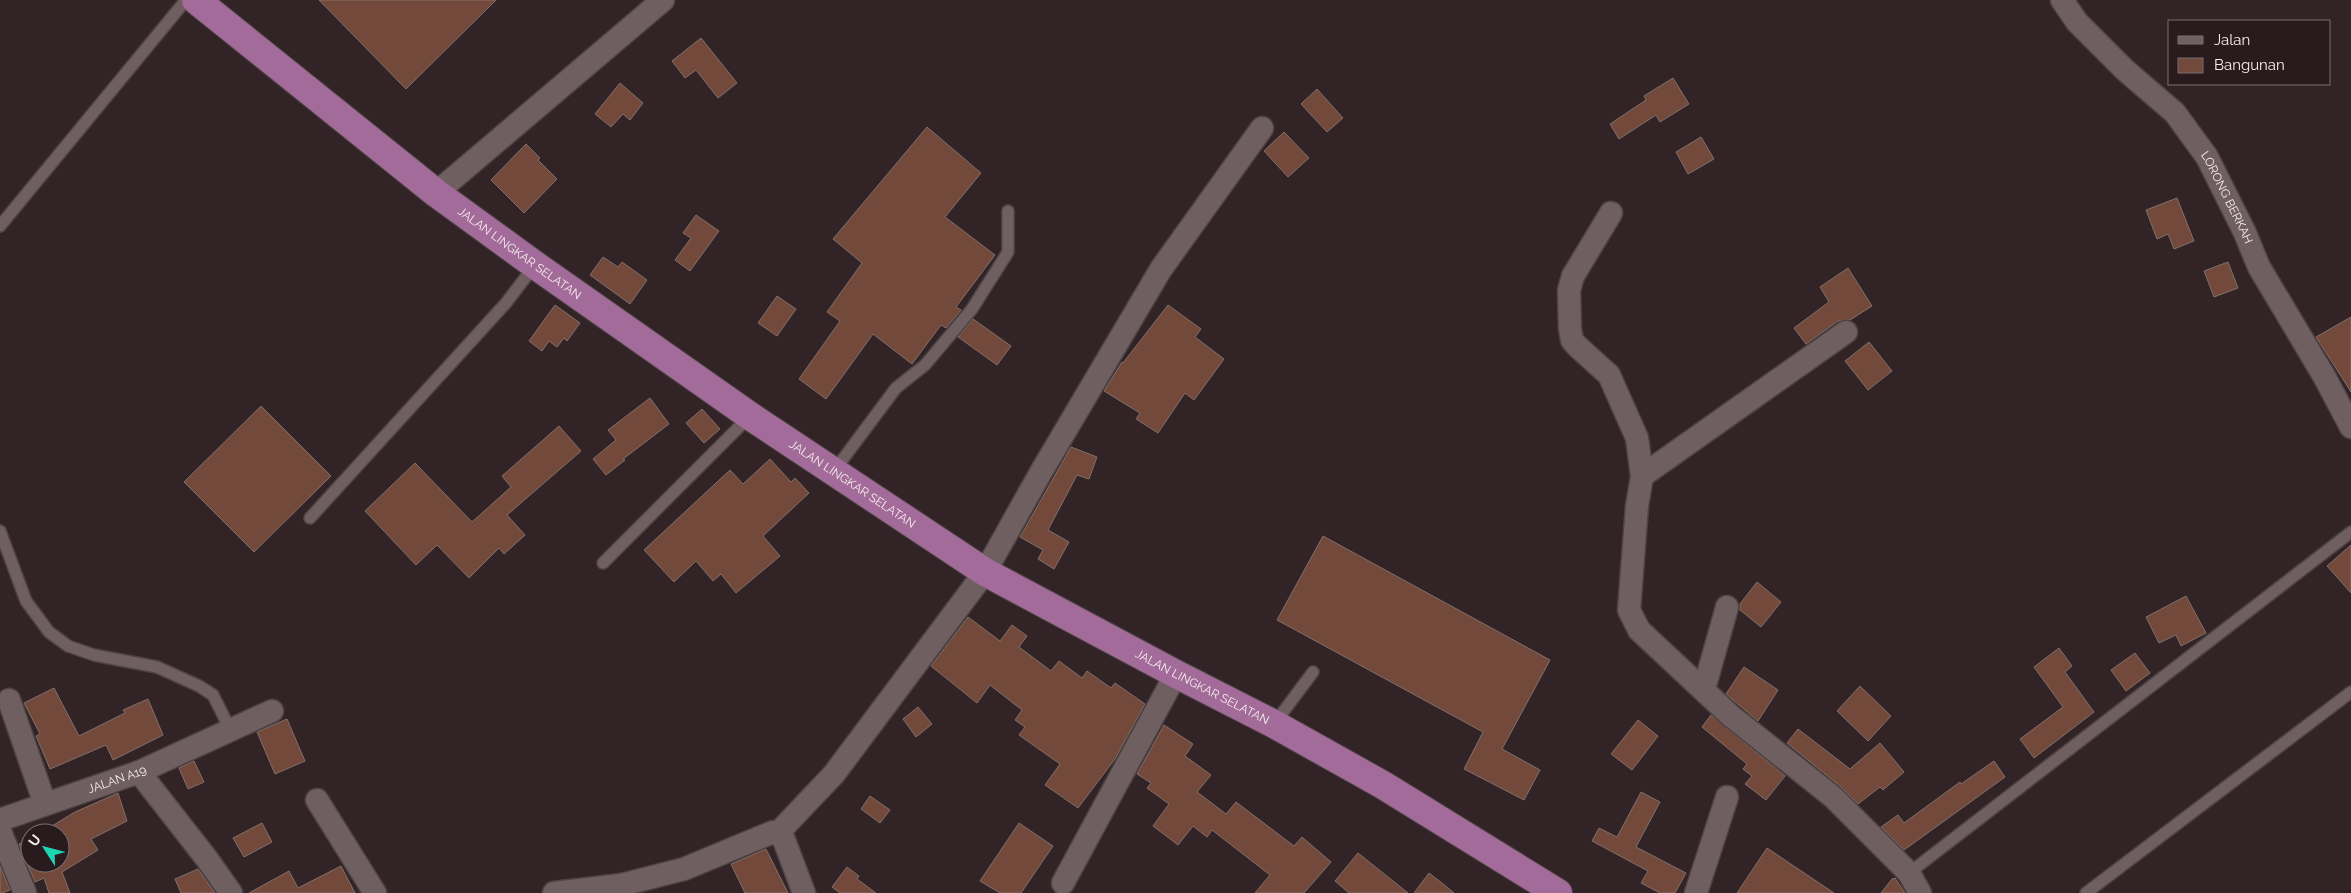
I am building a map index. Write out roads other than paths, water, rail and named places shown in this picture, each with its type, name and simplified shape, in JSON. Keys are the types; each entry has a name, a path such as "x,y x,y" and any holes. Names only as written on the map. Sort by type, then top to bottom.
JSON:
{"highway":[{"name":"JALAN LINGKAR SELATAN","path":"196,0 436,193 535,265 750,416 985,572 1274,724 1383,786 1558,893"}],"street":[{"path":"436,193 663,0"},
{"name":"LORONG BERKAH","path":"2062,0 2077,22 2125,70 2175,113 2207,157 2245,233 2259,267 2324,376 2351,427"},
{"path":"778,833 834,774 985,572 1041,472 1161,269 1262,128"},
{"path":"1611,213 1573,276 1569,290 1570,329 1572,340 1576,346 1609,375 1637,438 1642,476 1637,506 1629,610 1639,630 1732,716 1833,797 1909,873 1920,893"},
{"path":"1642,476 1846,332"},
{"path":"1704,689 1727,607"},
{"path":"1063,883 1176,674"},
{"path":"9,700 46,804"},
{"name":"JALAN A19","path":"0,820 139,772 230,728 272,711"},
{"path":"139,772 207,858 231,893"},
{"path":"1696,893 1727,797"},
{"path":"317,800 375,893"},
{"path":"0,831 24,893"},
{"path":"554,893 621,885 684,869 739,848 770,832 778,833 784,840 804,893"}],"lane":[{"path":"0,226 186,0"},
{"path":"834,472 896,388 925,365 972,309 1008,252 1008,212"},
{"path":"310,518 506,303 535,265"},
{"path":"603,563 750,416"},
{"path":"0,531 26,602 49,632 68,646 94,655 157,667 199,686 213,695 230,728"},
{"path":"1909,873 2351,532"},
{"path":"1274,724 1314,672"},
{"path":"2086,893 2351,692"}]}
